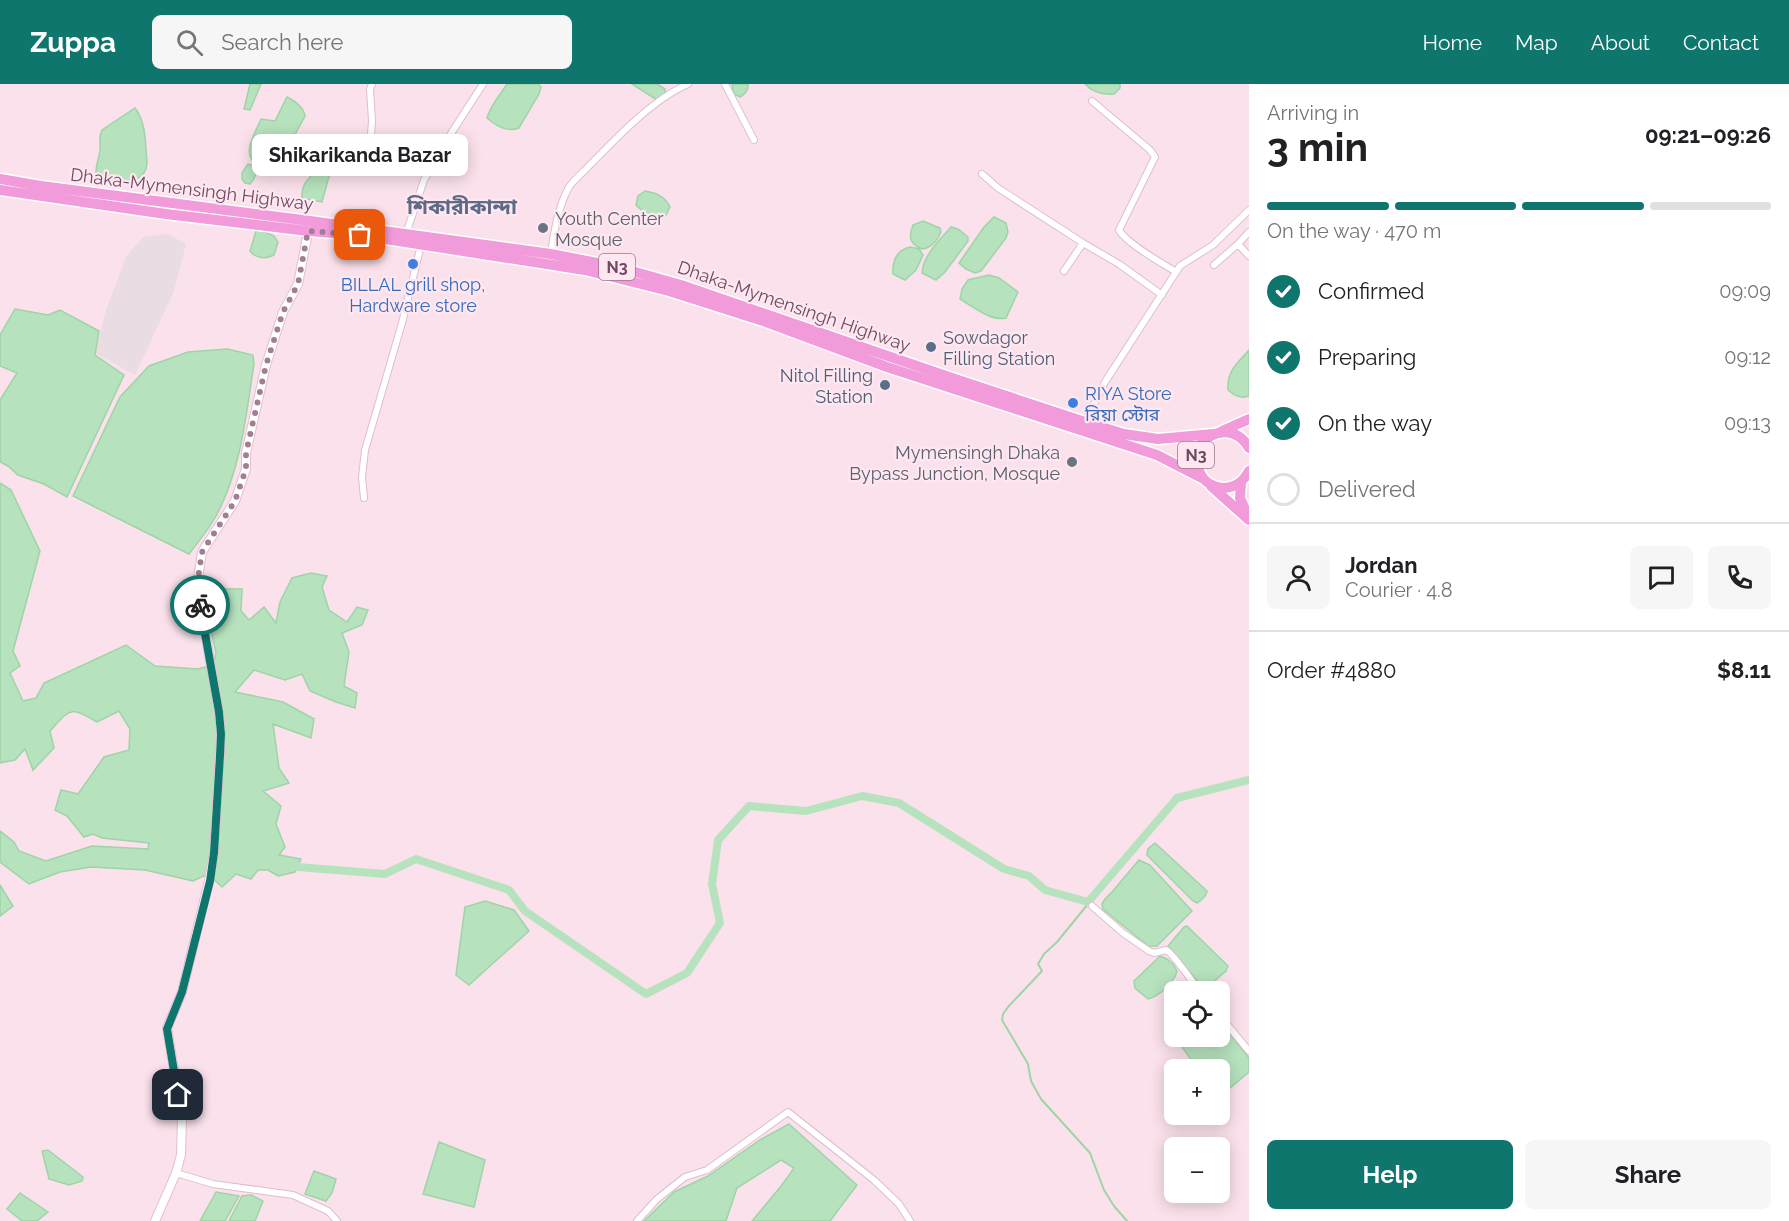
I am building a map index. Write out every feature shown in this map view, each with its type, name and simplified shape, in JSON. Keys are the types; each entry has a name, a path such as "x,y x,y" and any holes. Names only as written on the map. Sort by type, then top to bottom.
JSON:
{"highway":[{"name":"Dhaka-Mymensingh Highway","path":"0,179 421,245 547,262 585,270 669,291 766,322 919,377 1138,448 1157,455 1204,480"},
{"name":"Dhaka-Mymensingh Highway","path":"0,190 166,214 406,234 551,254 618,267 681,285 1124,434 1158,439 1216,433"},
{"path":"1216,433 1249,418"},
{"name":"N3","path":"1248,444 1235,434 1216,433 1206,438 1200,445 1196,462 1204,480 1249,519"},
{"name":"N3","path":"1204,480 1220,488 1234,486 1246,477"},
{"name":"N3","path":"1246,477 1240,498 1249,519"}],"street":[{"path":"372,84 370,89 372,121 370,148 434,161"},
{"path":"406,234 424,180 483,84"},
{"path":"551,254 554,227 570,186 607,147 650,109 675,90 688,84"},
{"path":"725,84 754,140"},
{"path":"1092,101 1150,150 1155,157 1119,230 1121,234 1176,272"},
{"path":"982,174 998,188 1119,264 1162,295"},
{"path":"1085,422 1105,382 1180,266 1213,245 1249,210"},
{"path":"154,1221 176,1173 181,1155 182,1117 167,1029 182,992 210,881 214,853 221,734 197,585 202,552 235,501 246,469 246,453 266,365 283,312 298,284 309,226"},
{"path":"1214,265 1249,232"},
{"path":"1064,271 1083,243"},
{"path":"1238,244 1249,256"},
{"path":"364,498 362,477 365,450 405,315 421,245"},
{"path":"1092,906 1123,933 1149,951 1154,953 1166,950 1172,953 1191,981"},
{"path":"1230,1028 1249,1051"},
{"path":"637,1221 657,1199 685,1177 707,1170 788,1112 874,1180 899,1204 910,1221"},
{"path":"176,1173 213,1184 293,1195 328,1211 337,1221"}],"shaded area":[{"path":"250,84 261,84 250,110 244,109"},
{"path":"507,84 538,84 541,87 519,128 510,130 494,124 487,118"},
{"path":"632,84 657,84 665,89 665,93 657,100"},
{"path":"732,84 748,84 748,88 740,97 734,94"},
{"path":"1085,84 1120,84 1120,88 1114,94 1106,94 1094,91"},
{"path":"287,97 303,110 305,116 280,162 266,166 254,162 250,157 250,145 261,119 275,121"},
{"path":"135,108 142,122 144,133 146,169 140,177 130,181 119,181 96,175 102,130"},
{"path":"248,164 256,167 255,176 250,184 245,183 242,179 242,173"},
{"path":"317,171 330,173 322,202 302,198 306,182"},
{"path":"645,191 660,196 668,203 670,207 661,219 647,214 636,205 638,196"},
{"path":"994,217 1006,223 1008,232 1006,238 981,271 975,273 959,263 984,227"},
{"path":"923,221 940,228 941,232 934,244 922,249 913,243 911,234 913,225"},
{"path":"951,227 958,229 968,237 968,241 945,272 936,280 922,273 923,266 933,248"},
{"path":"261,230 274,236 278,242 274,255 261,258 250,251 256,231"},
{"path":"168,234 186,244 174,291 135,375 95,353 106,310 126,257 143,237"},
{"path":"910,247 919,249 923,255 916,270 905,280 893,274 893,265 899,253"},
{"path":"989,275 999,278 1018,292 1006,318 988,316 960,299 962,289 968,280"},
{"path":"15,309 48,315 60,310 99,331 95,355 124,375 67,497 44,484 18,475 0,462 0,400 17,373 0,366 0,335"},
{"path":"227,349 253,355 254,364 245,422 237,461 224,498 213,521 189,554 73,496 120,397 149,366 188,352"},
{"path":"1249,350 1249,396 1241,397 1228,390 1229,377"},
{"path":"0,483 11,490 40,551 13,651 20,666 10,673 23,701 36,698 44,683 126,645 155,666 198,669 209,666 215,659 216,652 204,601 209,589 242,589 241,611 249,620 264,607 276,623 280,602 292,578 311,573 327,576 322,587 329,610 347,622 357,607 368,610 362,625 342,633 349,652 344,686 357,693 355,708 310,691 302,674 285,680 254,670 235,692 283,702 314,719 311,738 273,724 279,768 289,783 263,791 281,806 276,824 285,847 279,855 301,859 295,872 278,876 268,870 258,870 251,879 236,874 222,887 208,874 193,881 145,870 91,867 60,872 29,884 0,862 0,831 14,842 19,851 46,861 92,846 148,849 149,843 102,838 93,834 84,837 67,816 55,810 61,790 78,794 104,757 129,750 130,729 119,711 97,722 81,713 67,714 50,731 54,748 33,770 25,749 15,760 0,763"},
{"path":"1155,843 1207,891 1200,901 1197,903 1193,901 1147,855 1148,849"},
{"path":"1139,860 1150,865 1192,911 1157,946 1148,946 1103,909 1102,904 1105,899"},
{"path":"0,885 13,906 0,916"},
{"path":"485,901 514,910 529,931 469,985 456,975 465,907"},
{"path":"1187,926 1228,966 1226,971 1214,981 1197,981 1168,946"},
{"path":"1160,956 1170,962 1177,972 1171,981 1164,981 1164,989 1148,999 1135,988 1134,981"},
{"path":"1230,1034 1249,1058 1249,1072 1230,1088 1230,1059 1191,1059 1182,1047 1230,1047"},
{"path":"789,1124 857,1185 830,1221 752,1221 794,1168 781,1160 737,1188 726,1221 644,1221 674,1192 708,1176 760,1140"},
{"path":"439,1142 485,1160 474,1207 423,1194"},
{"path":"48,1150 83,1177 82,1181 69,1185 49,1179 42,1151"},
{"path":"314,1171 336,1179 332,1193 326,1201 305,1194"},
{"path":"216,1192 239,1196 225,1221 200,1221"},
{"path":"20,1193 48,1212 37,1221 22,1221 7,1209"},
{"path":"251,1195 263,1201 255,1221 229,1221 242,1196"}],"waterway":[{"path":"298,867 385,874 416,859 509,890 525,911 646,994 687,973 720,923 712,884 718,840 749,806 806,811 862,796 899,803 1004,869 1029,876 1045,890 1088,902 1177,798 1249,780"},
{"path":"1088,902 1057,942 1044,954 1038,964 1042,971 1008,1007 1002,1020 1028,1064 1031,1081 1041,1099 1090,1153 1104,1190 1127,1221"}],"way so far":[{"path":"200,605 197,585 202,552 235,501 246,469 246,453 266,365 283,312 298,284 308,231 360,235"}],"place":[{"name":"Youth Center Mosque","path":"543,228"},
{"name":"Shikarikanda Bazar","path":"360,235"},
{"name":"BILLAL grill shop, Hardware store","path":"413,264"},
{"name":"Sowdagor Filling Station","path":"931,347"},
{"name":"Nitol Filling Station","path":"885,385"},
{"name":"RIYA Store রিয়া স্টোর","path":"1073,403"},
{"name":"Mymensingh Dhaka Bypass Junction, Mosque","path":"1072,462"}],"district":[{"name":"শিকারীকান্দা","path":"462,206"}],"route":[{"path":"178,1095 167,1029 182,992 210,881 214,853 221,734 200,605"}]}
